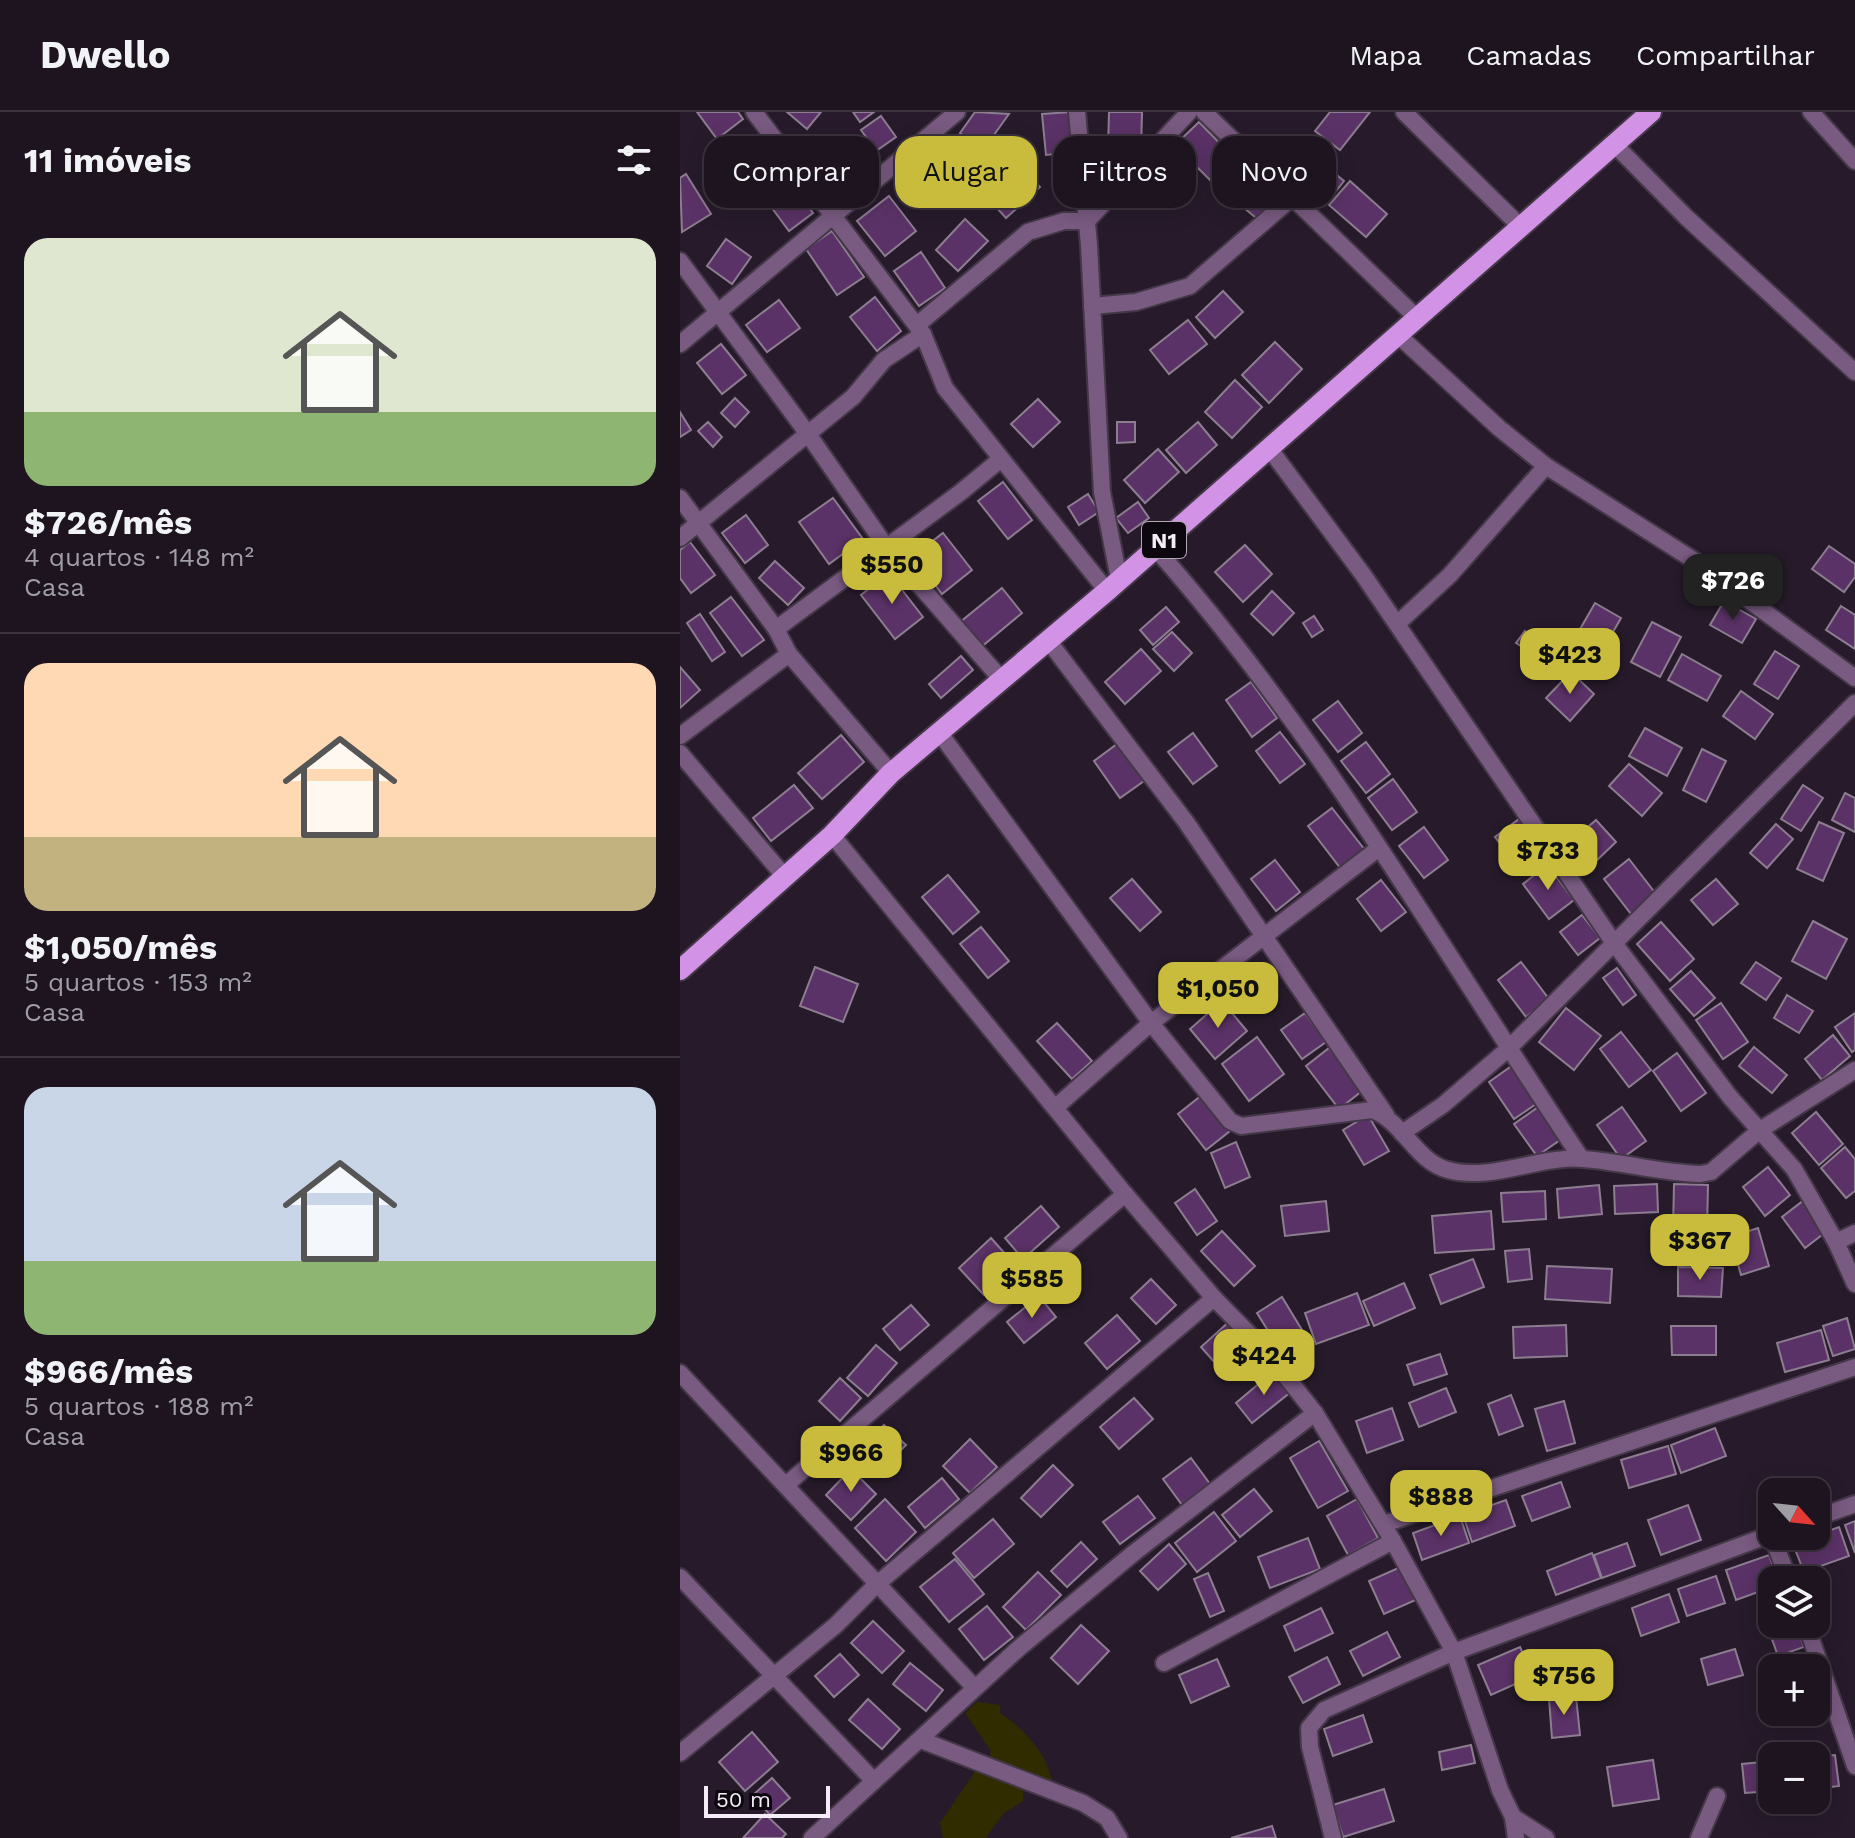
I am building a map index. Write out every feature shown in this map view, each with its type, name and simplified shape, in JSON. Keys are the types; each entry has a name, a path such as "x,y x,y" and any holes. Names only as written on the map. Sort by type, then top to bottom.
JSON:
{"main road":[{"name":"N1","path":"680,970 832,835 891,773 1113,585 1651,112"}],"street":[{"path":"754,112 837,217 920,330 945,388 1001,459 1113,585"},
{"path":"1077,112 1087,221 1102,492 1113,585"},
{"path":"680,538 853,397 884,360 1028,232 1064,221 1087,221 1189,112"},
{"path":"1204,112 1229,136"},
{"path":"1404,112 1520,226"},
{"path":"1811,112 1855,161"},
{"path":"680,344 837,217 946,116"},
{"path":"1614,144 1686,217 1855,372"},
{"path":"1092,306 1136,302 1190,286 1280,208"},
{"path":"1304,208 1417,318"},
{"path":"680,261 808,434 887,548 1002,680"},
{"path":"1398,335 1499,428 1546,466 1695,561 1855,678"},
{"path":"1269,448 1397,624 1614,943 1730,1097 1794,1169 1836,1242 1855,1284"},
{"path":"776,629 1001,459"},
{"path":"1397,624 1450,575 1546,466"},
{"path":"680,498 776,629 789,654 891,773"},
{"path":"1155,548 1238,644 1379,848 1581,1158"},
{"path":"1047,639 1186,822 1386,1115 1435,1165 1448,1170 1503,1169 1581,1158 1700,1174 1711,1172 1760,1130 1855,1070"},
{"path":"680,736 789,654"},
{"path":"1402,1133 1443,1105 1508,1049 1855,703"},
{"path":"939,732 1151,1023 1230,1121 1241,1126 1359,1110 1386,1115"},
{"path":"680,753 785,877"},
{"path":"832,835 1057,1106 1125,1194 1214,1298 1264,1349 1315,1413 1384,1524 1454,1652 1500,1790 1513,1817 1516,1838"},
{"path":"1057,1106 1151,1023 1379,848"},
{"path":"787,1484 1125,1194"},
{"path":"1836,1242 1855,1233"},
{"path":"680,1753 836,1625 876,1585 1214,1298"},
{"path":"1384,1524 1855,1367"},
{"path":"680,1373 974,1687"},
{"path":"812,1838 921,1740 974,1687 1135,1552 1315,1413"},
{"path":"1830,1513 1855,1504"},
{"path":"1333,1838 1310,1747 1312,1723 1324,1710 1454,1652 1758,1539"},
{"path":"1164,1663 1393,1541"},
{"path":"680,1577 874,1781"},
{"path":"1811,1638 1855,1766"},
{"path":"921,1740 1083,1803 1107,1818 1119,1838"},
{"path":"1699,1838 1717,1796"},
{"path":"1513,1817 1546,1838"}],"shaded area":[{"path":"977,1702 1000,1705 1000,1713 1027,1736 1042,1755 1053,1788 1023,1788 1023,1801 1004,1813 987,1836 989,1838 943,1838 940,1823 976,1770 988,1762 991,1751 965,1713"}],"building":[{"path":"697,112 738,112 743,119 721,136 715,136"},
{"path":"787,112 821,112 807,129"},
{"path":"853,112 874,112 860,122"},
{"path":"975,112 1009,114 993,136 964,136 960,133"},
{"path":"1071,112 1073,136 1053,136 1053,154 1046,155 1042,114"},
{"path":"1109,112 1142,112 1141,136 1108,136"},
{"path":"1330,112 1370,112 1340,150 1336,147 1336,136 1322,136 1315,131"},
{"path":"881,116 895,138 879,149 879,136 865,136 861,130"},
{"path":"1199,122 1213,136 1212,182 1196,166 1196,136 1184,136"},
{"path":"686,174 704,203 704,208 711,214 682,232 680,178"},
{"path":"1338,176 1344,181 1336,191"},
{"path":"1350,181 1387,214 1366,237 1332,208 1336,208 1336,197"},
{"path":"889,196 895,208 898,208 916,231 885,256 857,221 874,208 879,208 879,204"},
{"path":"772,208 809,208 813,213 789,231"},
{"path":"997,208 1017,208 1006,218"},
{"path":"1244,208 1273,208 1261,222"},
{"path":"965,219 988,241 958,271 936,250"},
{"path":"832,231 864,277 837,295 806,249"},
{"path":"726,239 751,257 732,284 707,266"},
{"path":"921,252 945,288 919,306 894,271"},
{"path":"1223,291 1243,312 1215,338 1196,317"},
{"path":"875,297 901,331 877,351 850,317"},
{"path":"779,300 800,328 767,352 746,325"},
{"path":"1188,320 1207,344 1169,374 1150,350"},
{"path":"1275,342 1302,369 1269,403 1242,375"},
{"path":"721,344 746,375 722,394 697,363"},
{"path":"1235,380 1262,407 1232,438 1205,412"},
{"path":"735,398 749,412 735,427 721,413"},
{"path":"1038,399 1060,422 1033,447 1011,424"},
{"path":"680,412 691,430 680,437"},
{"path":"708,422 722,437 713,447 698,431"},
{"path":"1117,422 1135,422 1135,442 1117,443"},
{"path":"1198,422 1217,445 1186,473 1166,450"},
{"path":"1158,449 1179,472 1145,503 1124,480"},
{"path":"1003,482 1032,520 1008,539 978,501"},
{"path":"1088,494 1099,512 1079,525 1068,507"},
{"path":"833,498 863,539 829,564 799,522"},
{"path":"1138,502 1149,518 1128,533 1116,518"},
{"path":"746,515 768,545 745,563 722,533"},
{"path":"943,533 972,570 942,594 913,556"},
{"path":"690,542 715,575 691,593 680,578 680,550"},
{"path":"1245,545 1272,574 1243,602 1215,572"},
{"path":"1829,546 1855,564 1855,577 1844,592 1812,569"},
{"path":"775,561 804,588 788,605 759,578"},
{"path":"889,573 923,617 895,639 861,595"},
{"path":"1002,588 1022,613 980,648 959,623"},
{"path":"1272,591 1294,613 1273,635 1251,614"},
{"path":"731,597 764,640 742,656 710,613"},
{"path":"1724,601 1756,619 1742,643 1710,625"},
{"path":"1595,603 1621,618 1601,653 1575,638"},
{"path":"1841,606 1855,615 1855,649 1826,630"},
{"path":"1166,607 1179,622 1153,645 1140,630"},
{"path":"700,614 725,652 712,661 687,623"},
{"path":"1314,616 1323,630 1312,637 1303,623"},
{"path":"1652,622 1681,637 1660,677 1631,662"},
{"path":"1525,631 1546,646 1538,657 1516,643"},
{"path":"1172,632 1192,653 1174,671 1153,649"},
{"path":"1141,649 1161,671 1125,704 1105,682"},
{"path":"1775,651 1799,666 1778,699 1754,684"},
{"path":"1682,654 1721,676 1707,701 1668,680"},
{"path":"961,656 973,670 941,698 929,684"},
{"path":"680,667 700,690 680,708"},
{"path":"1571,672 1594,694 1570,721 1546,698"},
{"path":"1251,682 1277,718 1252,737 1226,700"},
{"path":"1741,691 1773,714 1755,739 1723,716"},
{"path":"1338,701 1362,733 1338,752 1313,720"},
{"path":"1645,728 1682,748 1667,776 1629,756"},
{"path":"1280,732 1305,764 1280,783 1256,751"},
{"path":"1193,733 1217,766 1193,784 1168,752"},
{"path":"841,735 864,762 822,799 798,773"},
{"path":"1366,742 1390,774 1366,793 1341,761"},
{"path":"1117,744 1144,781 1120,798 1094,761"},
{"path":"1702,749 1726,761 1706,802 1683,790"},
{"path":"1629,764 1662,793 1642,816 1609,786"},
{"path":"1393,779 1417,812 1392,830 1368,798"},
{"path":"794,785 813,808 771,841 753,818"},
{"path":"1803,785 1823,798 1801,831 1781,819"},
{"path":"1845,793 1855,798 1855,832 1832,820"},
{"path":"1332,808 1365,850 1341,869 1308,826"},
{"path":"1519,819 1545,855 1521,872 1495,837"},
{"path":"1596,820 1616,842 1595,862 1574,839"},
{"path":"1819,822 1844,833 1823,881 1797,869"},
{"path":"1776,824 1793,839 1767,868 1750,853"},
{"path":"1424,827 1448,860 1424,878 1399,846"},
{"path":"1629,859 1656,894 1631,914 1604,879"},
{"path":"1275,860 1300,892 1276,911 1251,879"},
{"path":"1547,865 1574,900 1549,919 1523,884"},
{"path":"948,875 979,912 953,934 922,897"},
{"path":"1132,879 1161,912 1140,931 1110,898"},
{"path":"1716,879 1738,904 1713,925 1691,900"},
{"path":"1381,880 1406,912 1381,931 1357,899"},
{"path":"1582,915 1600,938 1578,955 1560,932"},
{"path":"1813,921 1847,939 1826,979 1792,961"},
{"path":"1661,922 1694,959 1670,981 1637,944"},
{"path":"981,927 1009,961 988,978 960,944"},
{"path":"1521,962 1549,999 1526,1017 1498,980"},
{"path":"1756,962 1781,978 1766,1000 1741,983"},
{"path":"815,967 858,984 843,1022 800,1006"},
{"path":"1617,968 1636,995 1623,1005 1603,978"},
{"path":"1691,971 1715,998 1694,1016 1670,989"},
{"path":"1787,995 1813,1011 1799,1033 1774,1018"},
{"path":"1222,1001 1247,1031 1215,1059 1190,1029"},
{"path":"1721,1003 1748,1042 1723,1059 1696,1020"},
{"path":"1566,1008 1601,1036 1574,1070 1539,1042"},
{"path":"1305,1013 1326,1042 1302,1059 1281,1030"},
{"path":"1855,1013 1855,1050 1852,1052 1835,1027"},
{"path":"1057,1023 1092,1061 1072,1079 1037,1041"},
{"path":"1621,1032 1651,1070 1629,1087 1600,1049"},
{"path":"1833,1035 1850,1056 1822,1080 1805,1059"},
{"path":"1257,1037 1284,1074 1249,1101 1222,1064"},
{"path":"1754,1047 1787,1075 1772,1093 1739,1066"},
{"path":"1329,1048 1362,1091 1339,1109 1306,1066"},
{"path":"1677,1053 1706,1093 1681,1111 1653,1071"},
{"path":"1513,1065 1539,1102 1514,1119 1489,1082"},
{"path":"1202,1095 1230,1131 1206,1150 1178,1114"},
{"path":"1541,1105 1563,1138 1537,1156 1514,1124"},
{"path":"1622,1107 1646,1141 1621,1159 1597,1125"},
{"path":"1816,1112 1843,1144 1819,1165 1792,1133"},
{"path":"1368,1115 1389,1151 1364,1165 1343,1130"},
{"path":"1236,1142 1250,1177 1225,1188 1211,1153"},
{"path":"1845,1147 1855,1159 1855,1191 1846,1198 1821,1168"},
{"path":"1768,1167 1790,1195 1765,1216 1743,1187"},
{"path":"1657,1184 1658,1212 1615,1214 1614,1186"},
{"path":"1674,1184 1708,1185 1707,1231 1673,1230"},
{"path":"1599,1185 1602,1214 1559,1218 1557,1189"},
{"path":"1195,1189 1217,1221 1197,1235 1175,1203"},
{"path":"1545,1191 1546,1219 1503,1222 1501,1193"},
{"path":"1804,1200 1827,1231 1805,1248 1782,1217"},
{"path":"1326,1201 1329,1231 1285,1236 1281,1206"},
{"path":"1041,1206 1059,1227 1023,1259 1005,1238"},
{"path":"1491,1211 1494,1249 1435,1253 1432,1216"},
{"path":"1758,1228 1769,1266 1741,1275 1730,1237"},
{"path":"1222,1231 1255,1266 1234,1286 1201,1251"},
{"path":"991,1238 1016,1266 984,1295 959,1268"},
{"path":"1529,1249 1532,1279 1508,1282 1505,1251"},
{"path":"1473,1259 1484,1287 1441,1304 1430,1275"},
{"path":"1547,1266 1612,1269 1610,1303 1545,1299"},
{"path":"1678,1267 1723,1268 1721,1297 1678,1296"},
{"path":"1151,1279 1176,1305 1156,1324 1131,1298"},
{"path":"1404,1283 1415,1308 1374,1326 1363,1301"},
{"path":"1357,1293 1369,1325 1316,1344 1305,1313"},
{"path":"1039,1296 1056,1317 1024,1343 1007,1322"},
{"path":"1282,1297 1302,1330 1277,1345 1257,1313"},
{"path":"911,1305 929,1325 900,1350 883,1329"},
{"path":"1117,1315 1140,1341 1107,1369 1085,1343"},
{"path":"1847,1318 1855,1349 1833,1356 1823,1326"},
{"path":"1231,1320 1254,1346 1224,1373 1201,1347"},
{"path":"1566,1325 1567,1356 1514,1358 1513,1327"},
{"path":"1671,1326 1716,1326 1716,1355 1672,1355"},
{"path":"1821,1330 1829,1360 1785,1372 1777,1343"},
{"path":"876,1345 897,1363 868,1396 847,1378"},
{"path":"1440,1354 1447,1374 1414,1385 1407,1365"},
{"path":"1275,1370 1292,1391 1252,1423 1236,1403"},
{"path":"840,1378 861,1398 840,1421 819,1401"},
{"path":"1446,1388 1456,1412 1419,1427 1409,1403"},
{"path":"1511,1395 1523,1426 1499,1435 1488,1404"},
{"path":"1134,1398 1153,1419 1119,1449 1100,1427"},
{"path":"1564,1401 1575,1443 1547,1451 1535,1409"},
{"path":"1392,1408 1403,1440 1367,1453 1356,1421"},
{"path":"884,1425 906,1445 874,1477 853,1457"},
{"path":"1715,1428 1726,1456 1681,1473 1671,1445"},
{"path":"970,1439 997,1467 970,1493 943,1466"},
{"path":"1319,1441 1348,1491 1318,1508 1290,1458"},
{"path":"1668,1446 1676,1474 1629,1488 1621,1460"},
{"path":"1191,1458 1213,1488 1185,1509 1163,1479"},
{"path":"1053,1465 1073,1485 1041,1517 1021,1498"},
{"path":"851,1469 876,1494 851,1520 826,1495"},
{"path":"942,1478 959,1499 925,1528 908,1507"},
{"path":"1561,1482 1570,1507 1532,1521 1522,1496"},
{"path":"1254,1489 1272,1511 1240,1537 1222,1515"},
{"path":"1138,1496 1155,1518 1120,1544 1103,1522"},
{"path":"885,1499 916,1532 886,1561 855,1528"},
{"path":"1357,1499 1378,1538 1348,1555 1327,1516"},
{"path":"1506,1500 1515,1526 1472,1542 1463,1515"},
{"path":"1688,1505 1701,1540 1661,1555 1648,1520"},
{"path":"1214,1512 1236,1541 1197,1572 1175,1543"},
{"path":"1460,1516 1469,1543 1422,1560 1413,1533"},
{"path":"993,1519 1014,1544 974,1578 953,1553"},
{"path":"1855,1521 1855,1553 1845,1525"},
{"path":"1839,1527 1849,1556 1821,1566 1802,1566 1795,1550 1830,1550 1830,1530"},
{"path":"1308,1538 1320,1569 1270,1588 1258,1557"},
{"path":"1081,1542 1097,1559 1067,1587 1051,1571"},
{"path":"1627,1543 1635,1566 1602,1578 1594,1555"},
{"path":"1169,1544 1186,1564 1158,1590 1140,1571"},
{"path":"1592,1553 1601,1578 1556,1595 1547,1571"},
{"path":"1769,1555 1773,1566 1758,1566 1758,1592 1736,1600 1726,1570"},
{"path":"955,1559 984,1594 949,1622 920,1587"},
{"path":"1405,1565 1420,1598 1384,1614 1369,1581"},
{"path":"1038,1572 1061,1595 1026,1630 1003,1607"},
{"path":"1208,1573 1224,1611 1210,1617 1194,1579"},
{"path":"1716,1576 1725,1603 1687,1616 1678,1589"},
{"path":"1669,1594 1679,1622 1641,1636 1632,1608"},
{"path":"987,1606 1013,1637 984,1660 959,1629"},
{"path":"1321,1608 1333,1633 1295,1651 1284,1626"},
{"path":"873,1621 904,1651 882,1673 851,1643"},
{"path":"1081,1625 1109,1651 1078,1684 1051,1658"},
{"path":"1387,1632 1400,1657 1363,1676 1350,1651"},
{"path":"1772,1638 1801,1638 1804,1647 1777,1654"},
{"path":"1520,1647 1533,1676 1491,1695 1478,1665"},
{"path":"1735,1649 1743,1675 1708,1685 1701,1659"},
{"path":"840,1654 859,1675 834,1697 815,1676"},
{"path":"1327,1657 1340,1684 1303,1703 1289,1677"},
{"path":"1217,1659 1229,1686 1191,1703 1179,1675"},
{"path":"910,1663 943,1690 926,1711 893,1684"},
{"path":"1576,1696 1580,1735 1552,1738 1549,1699"},
{"path":"868,1699 900,1729 882,1749 849,1720"},
{"path":"1363,1715 1372,1742 1333,1756 1324,1729"},
{"path":"752,1732 778,1762 745,1791 719,1762"},
{"path":"1471,1745 1475,1763 1442,1770 1439,1752"},
{"path":"1835,1755 1839,1786 1830,1787 1830,1756"},
{"path":"1653,1760 1659,1799 1613,1806 1607,1767"},
{"path":"1758,1762 1758,1792 1745,1793 1742,1764"},
{"path":"772,1778 790,1798 770,1815 753,1795"},
{"path":"1384,1789 1394,1821 1343,1837 1333,1805"},
{"path":"765,1814 786,1834 782,1838 743,1838"},
{"path":"1272,1826 1276,1838 1231,1838"}]}
